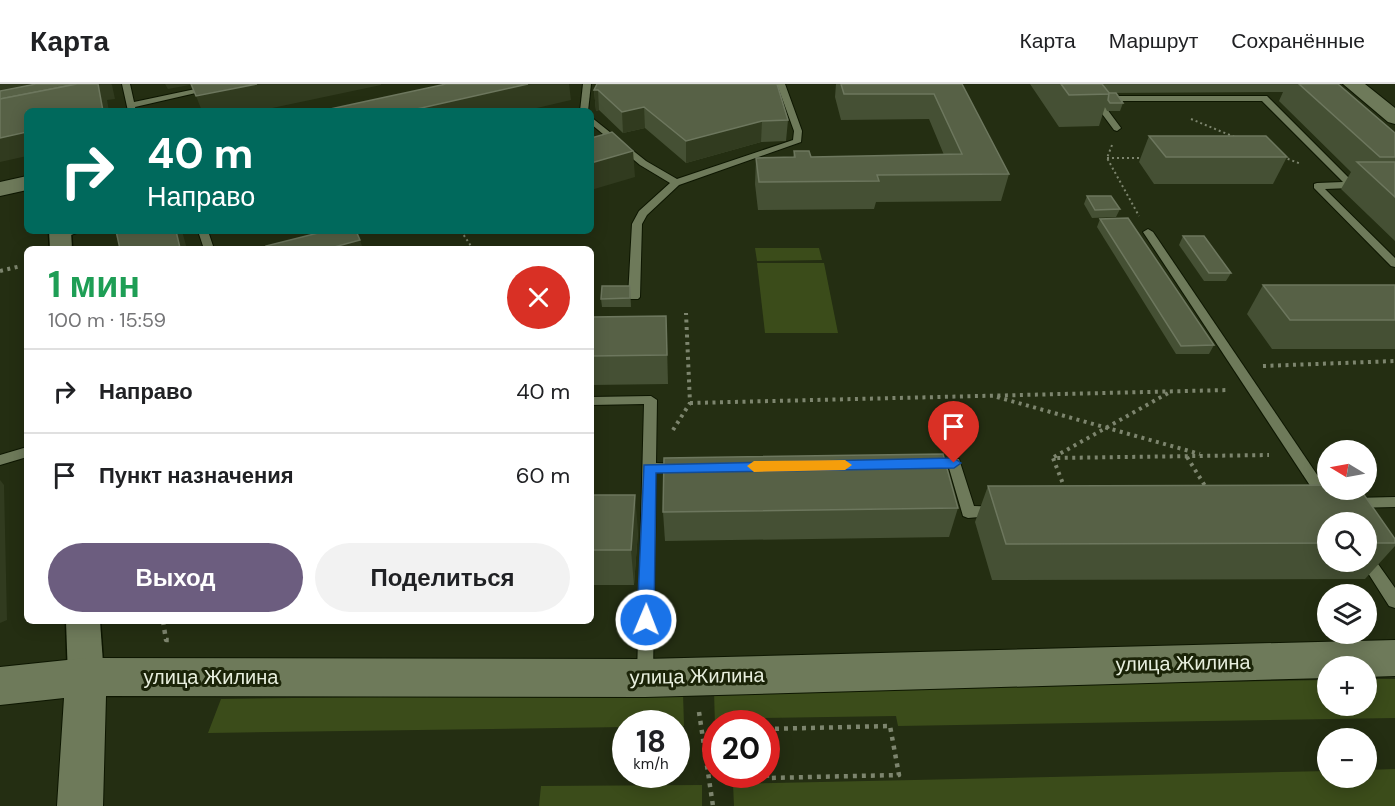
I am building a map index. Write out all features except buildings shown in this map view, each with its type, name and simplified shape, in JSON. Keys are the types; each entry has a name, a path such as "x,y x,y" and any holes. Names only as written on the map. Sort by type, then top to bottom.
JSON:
{"main road":[{"path":"1357,93 1395,118"},
{"path":"0,189 24,184"},
{"name":"улица Жилина","path":"0,686 86,677 645,678 1395,658"},
{"path":"80,806 86,677"}],"street":[{"path":"83,624 86,677"}],"lane":[{"path":"126,84 132,108 231,84"},
{"path":"584,108 587,84"},
{"path":"634,297 637,224 643,213 676,183 797,142 798,131 781,84"},
{"path":"1264,98 1351,185 1317,186 1395,264"},
{"path":"1117,128 1095,99 1275,98"},
{"path":"594,122 643,163 676,183"},
{"path":"1148,232 1336,512"},
{"path":"594,401 651,400 649,468 642,512 645,678"},
{"path":"0,460 24,453"},
{"path":"918,463 954,463 968,512 1015,511"},
{"path":"649,468 696,468"},
{"path":"1307,504 1395,502"},
{"path":"1375,572 1395,601"}],"path":[{"path":"1143,99 1239,139"},
{"path":"1282,156 1301,165"},
{"path":"1148,232 1107,158 1154,158"},
{"path":"0,271 21,266"},
{"path":"649,468 690,403 686,313"},
{"path":"1238,366 1395,361"},
{"path":"690,403 1253,389"},
{"path":"1053,458 1171,391"},
{"path":"993,396 1207,456"},
{"path":"1053,458 1297,454"},
{"path":"1187,456 1211,496"},
{"path":"1053,458 1070,499"},
{"path":"163,624 166,640 178,640"},
{"path":"693,676 713,806"},
{"path":"780,729 890,726 899,775 780,778"}],"green space":[{"path":"755,248 819,248 822,260 757,261"},
{"path":"757,263 824,263 838,333 765,333"},
{"path":"1377,679 1395,679 1395,718 898,726 896,716 780,718 780,710 715,710 714,690 1317,680 1317,716 1377,716"},
{"path":"683,693 684,710 612,710 612,727 208,733 221,699"},
{"path":"1395,769 1395,806 734,806 733,788 780,788 780,783 1317,771 1317,788 1377,788 1377,770"},
{"path":"690,785 702,785 702,806 539,806 541,786 690,788"}],"slow traffic":[{"path":"754,466 845,465"}],"route":[{"path":"646,620 649,468 954,463"}]}
